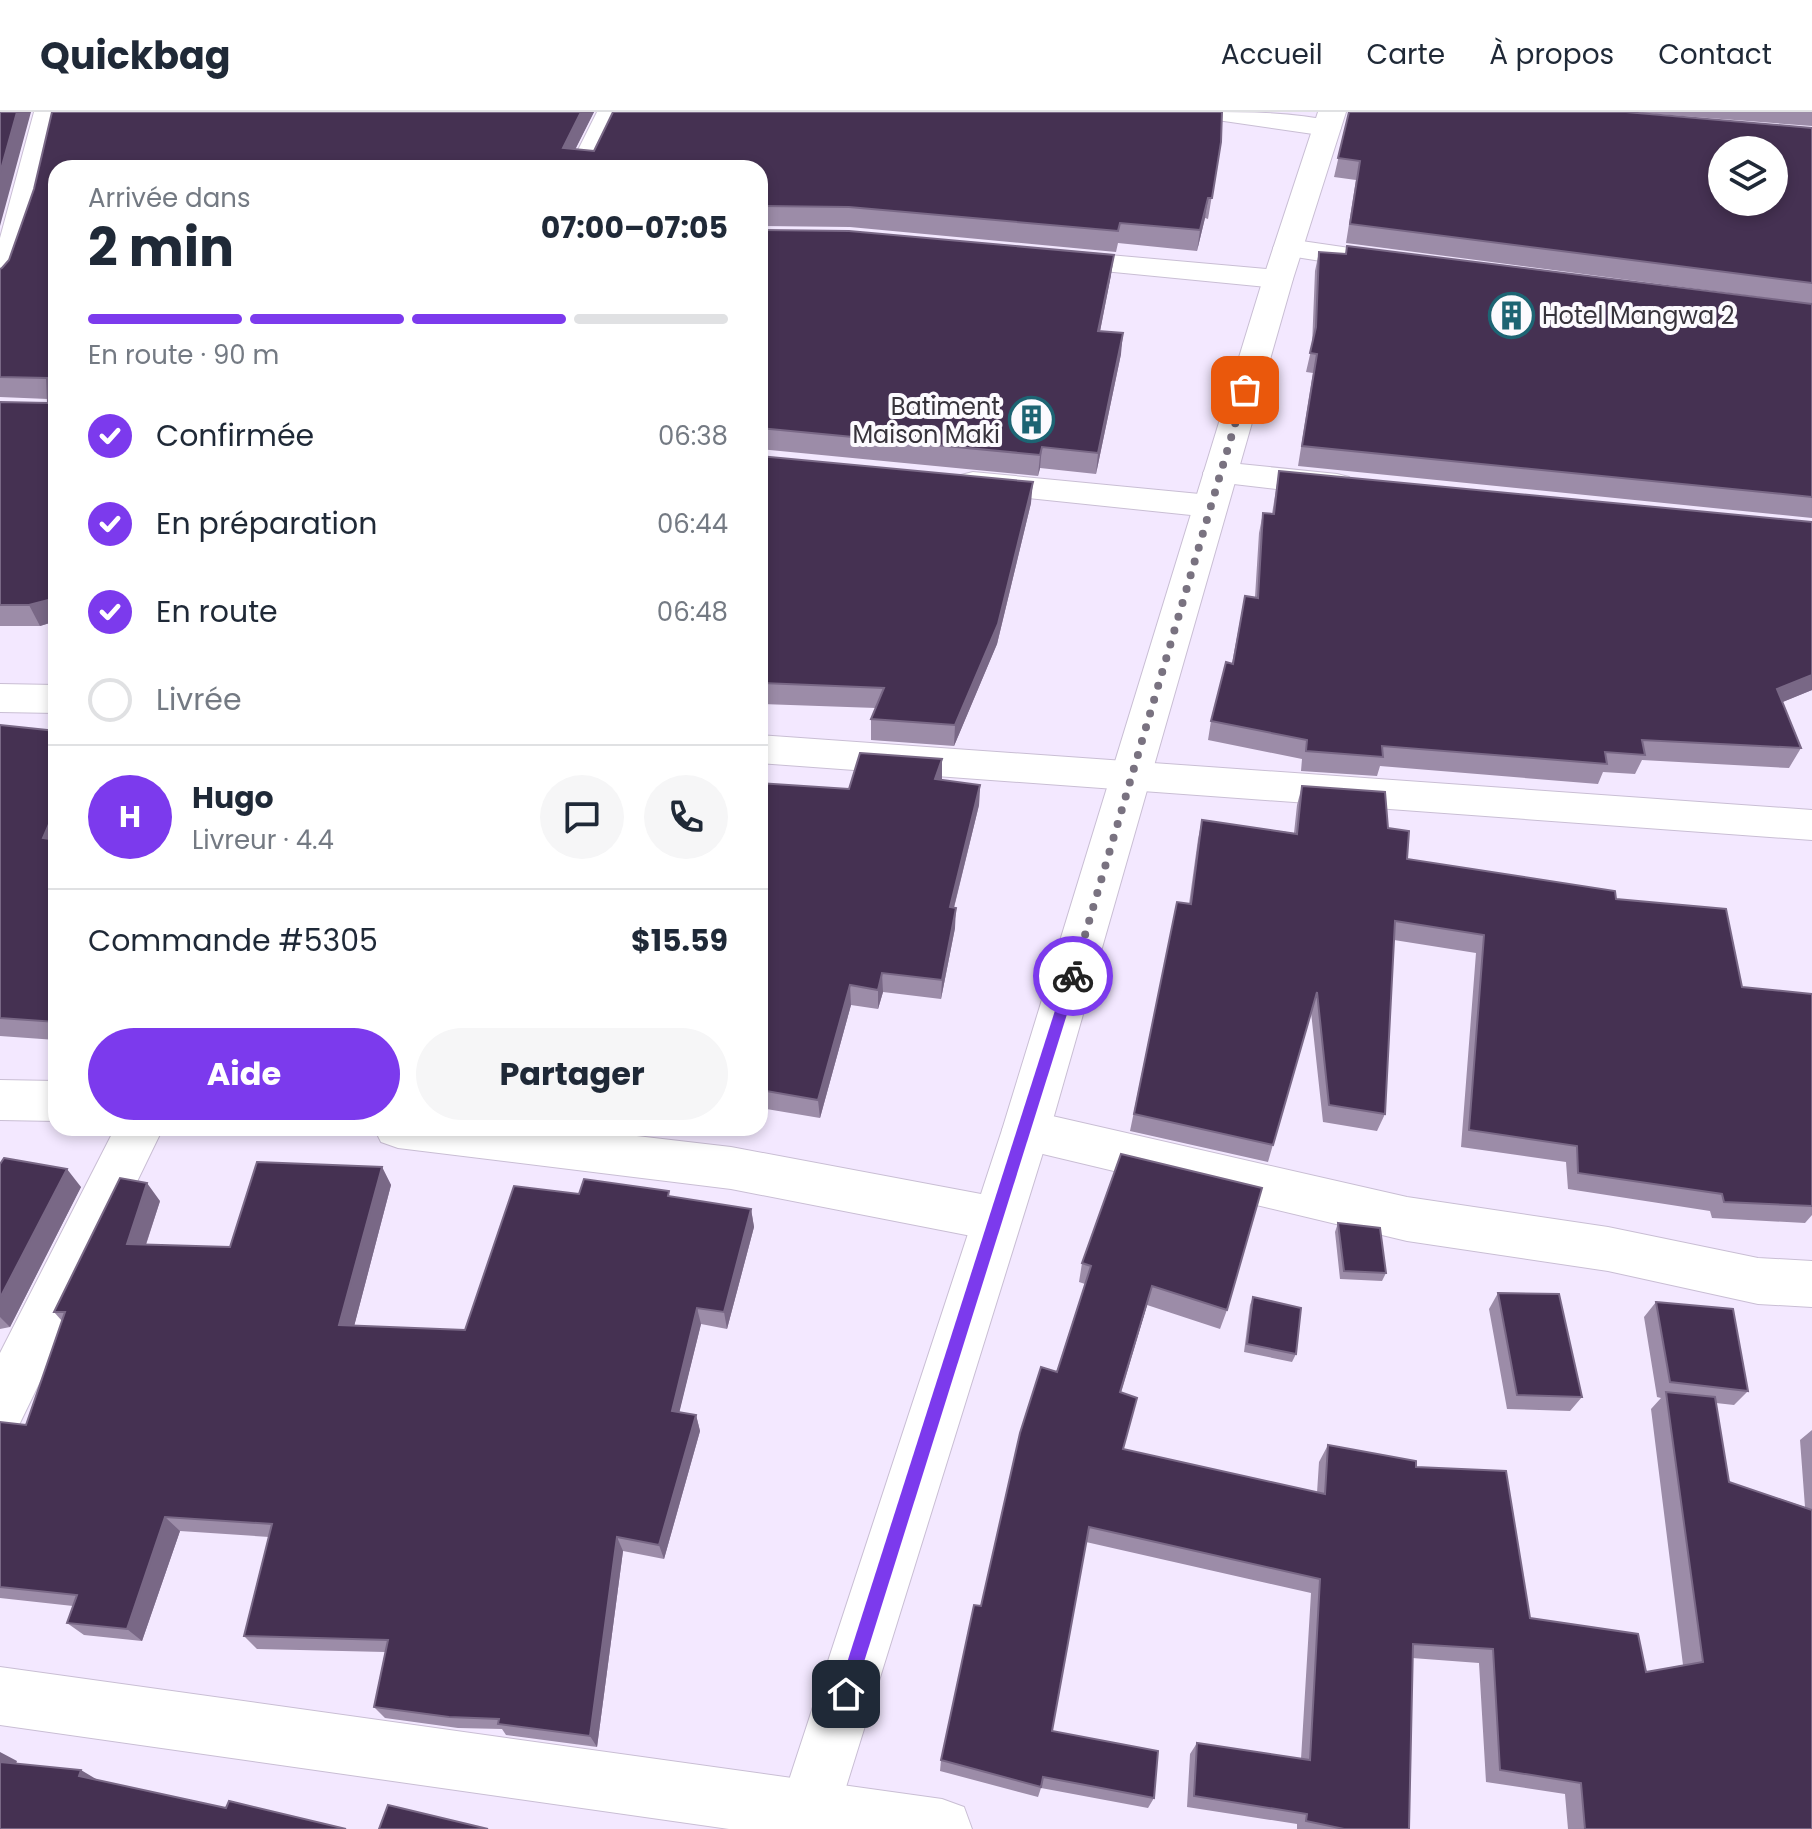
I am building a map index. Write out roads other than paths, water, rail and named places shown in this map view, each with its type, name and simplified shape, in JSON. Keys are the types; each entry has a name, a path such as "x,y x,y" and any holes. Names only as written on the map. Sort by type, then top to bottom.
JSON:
{"main road":[{"path":"0,280 25,209 48,112"},
{"path":"587,160 611,112"},
{"path":"806,1821 1026,1130 1134,774 1215,489 1330,120 1217,112"},
{"path":"25,209 48,212"},
{"path":"1030,257 1410,265"},
{"path":"946,481 1215,489 1362,487"},
{"path":"0,698 48,699"},
{"path":"768,750 1812,825"},
{"path":"0,1100 48,1101"},
{"path":"1026,1130 1407,1219 1608,1249 1758,1281 1812,1284"},
{"path":"0,1407 135,1136"},
{"path":"465,1136 731,1168 997,1219"},
{"path":"0,1696 806,1821 942,1829"}],"place":[{"name":"Hotel Mangwa 2","path":"1511,315"},
{"name":"Batiment Maison Maki","path":"1031,420"}]}
